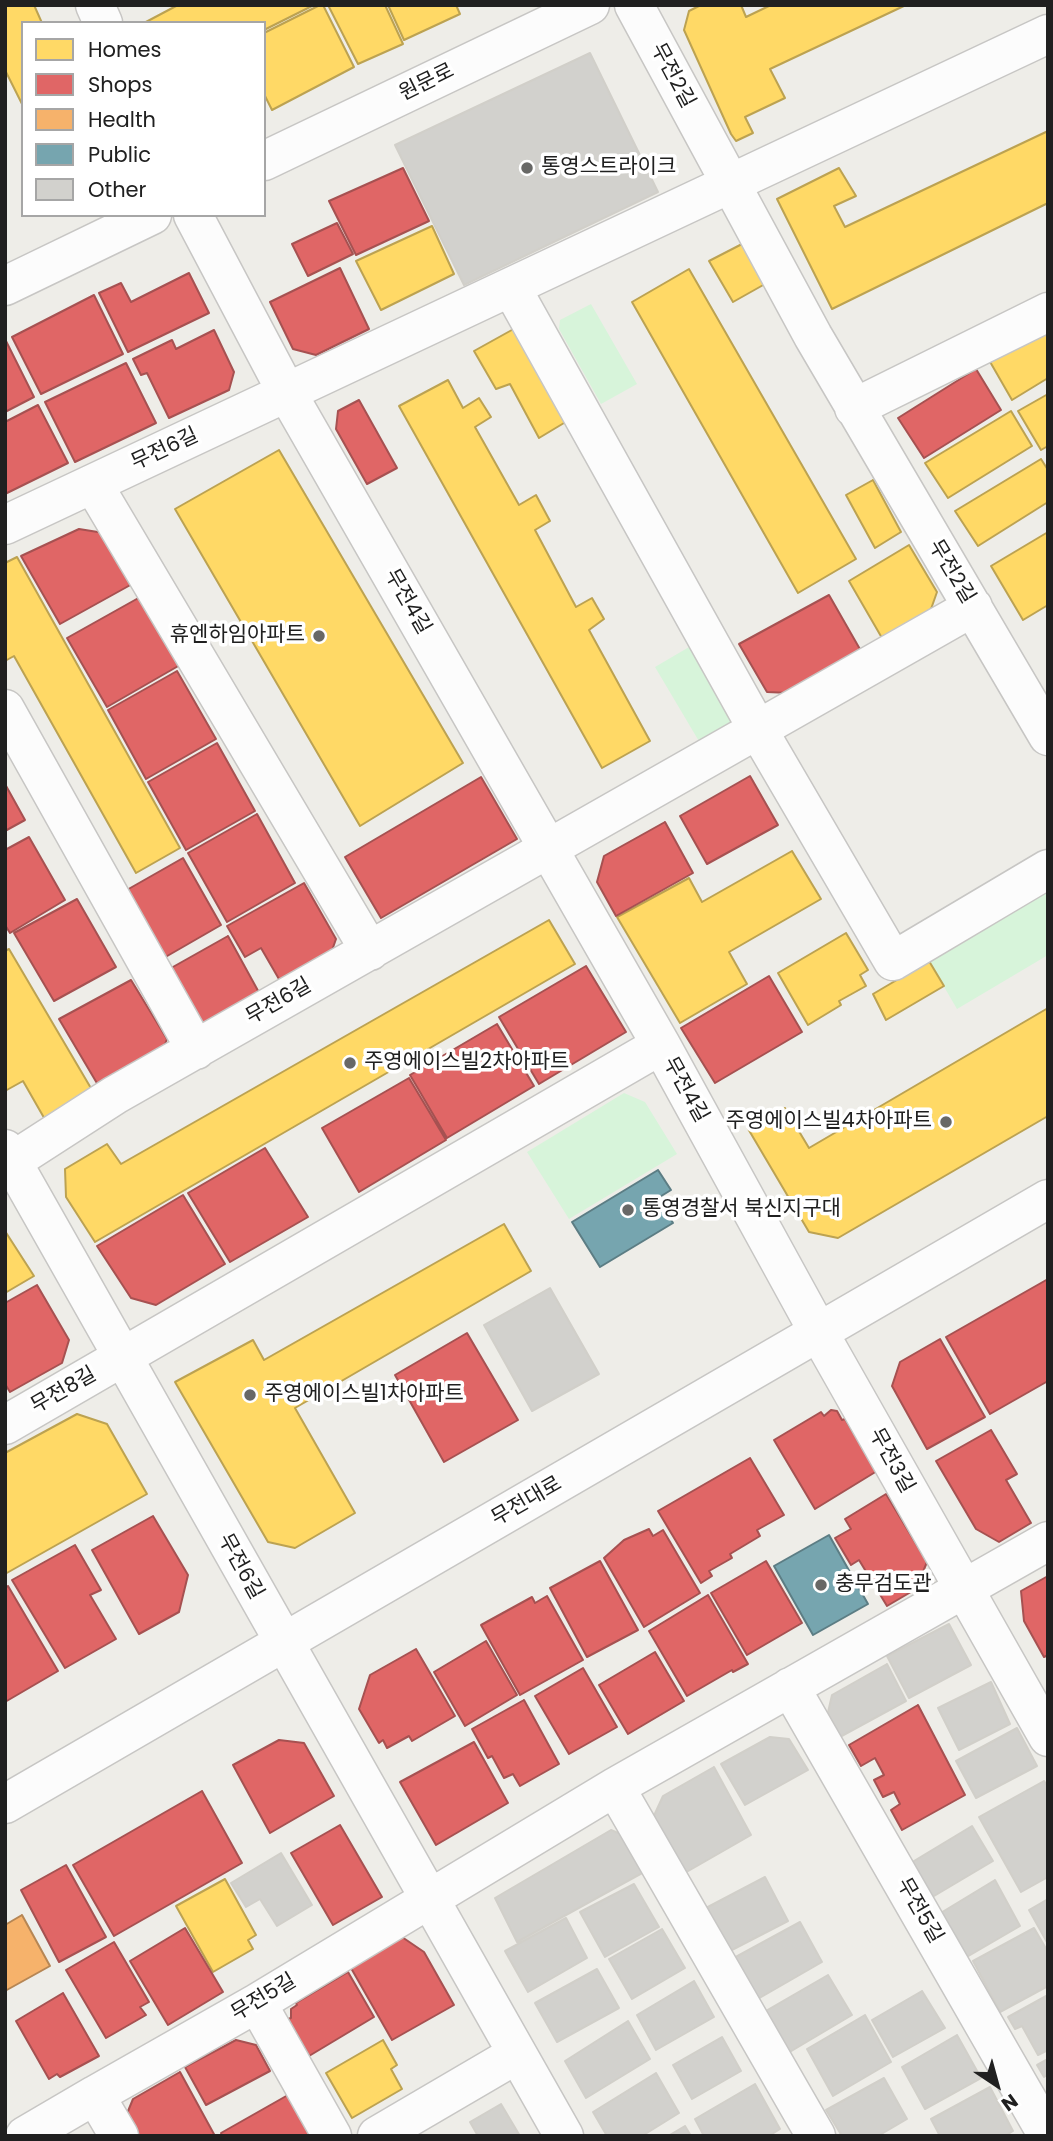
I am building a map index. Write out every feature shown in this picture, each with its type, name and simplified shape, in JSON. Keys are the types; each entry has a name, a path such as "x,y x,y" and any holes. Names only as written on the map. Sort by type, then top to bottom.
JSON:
{"street":[{"name":"원문로","path":"266,161 590,5"},
{"name":"무전2길","path":"634,5 729,184 854,408 1048,736"},
{"path":"287,393 1048,34"},
{"path":"5,286 148,217"},
{"name":"무전4길","path":"194,217 287,393 661,1045 820,1333"},
{"path":"511,287 758,730 893,961 1048,869"},
{"path":"854,408 1048,312"},
{"name":"무전6길","path":"5,525 287,393"},
{"path":"93,484 370,951"},
{"path":"549,848 973,607"},
{"path":"5,709 196,1050"},
{"name":"무전6길","path":"283,1642 8,1159 115,1095 549,848"},
{"name":"무전8길","path":"5,1425 661,1045"},
{"name":"무전대로","path":"5,1804 1048,1199"},
{"name":"무전3길","path":"820,1333 1048,1737"},
{"path":"963,1589 1048,1541"},
{"name":"무전5길","path":"25,2136 257,2003 615,1787 963,1589"},
{"path":"283,1642 564,2136"},
{"name":"무전5길","path":"790,1686 1048,2136"},
{"path":"615,1787 816,2136"},
{"path":"257,2003 332,2136"},
{"path":"377,2136 517,2054"},
{"path":"95,2095 119,2136"}],"green space":[{"path":"591,304 637,384 601,404 559,329 560,320"},
{"path":"696,643 734,709 728,734 703,748 655,667"},
{"path":"1048,891 1048,955 957,1009 929,961"},
{"path":"624,1093 645,1102 677,1154 569,1219 527,1152"}],"building: Homes":[{"path":"5,5 34,5 41,21 21,21 21,102 5,70"},
{"path":"178,5 314,5 266,29 266,21 148,21"},
{"path":"323,5 354,67 272,110 266,98 266,32"},
{"path":"328,5 385,5 403,44 358,64"},
{"path":"388,5 456,5 460,14 404,40"},
{"path":"701,5 741,5 746,17 771,5 906,5 770,69 785,98 745,117 753,133 736,141 684,30 689,11"},
{"path":"1048,131 1048,203 832,309 777,199 839,168 856,196 834,206 845,227"},
{"path":"432,226 454,274 381,310 356,261"},
{"path":"742,244 765,284 733,302 709,261"},
{"path":"689,269 856,559 798,593 632,302"},
{"path":"519,326 569,420 539,438 510,384 496,389 474,351"},
{"path":"1048,330 1048,378 1012,400 989,360"},
{"path":"448,380 463,408 479,398 491,417 475,427 519,505 536,495 550,521 535,530 576,607 592,598 604,619 589,630 650,741 602,768 399,406"},
{"path":"1048,394 1048,446 1041,450 1018,411"},
{"path":"1011,411 1032,446 948,498 925,463"},
{"name":"휴엔하임아파트","path":"279,450 463,763 360,826 175,509"},
{"path":"1041,459 1048,470 1048,502 978,546 955,511"},
{"path":"873,480 901,532 875,548 846,495"},
{"path":"1048,532 1048,605 1023,620 991,566"},
{"path":"909,545 937,592 931,609 882,638 849,581"},
{"path":"17,557 180,848 136,873 14,656 5,661 5,563"},
{"path":"792,851 821,899 729,952 747,984 680,1023 617,917 689,878 702,902"},
{"name":"주영에이스빌2차아파트","path":"549,920 575,964 95,1242 66,1197 65,1169 107,1144 121,1164"},
{"path":"846,933 868,970 860,975 866,986 839,1001 841,1005 808,1025 778,973"},
{"path":"9,949 95,1095 47,1123 23,1081 5,1091 5,951"},
{"path":"929,961 944,986 886,1020 873,994"},
{"name":"주영에이스빌4차아파트","path":"1048,1008 1048,1116 838,1238 809,1232 747,1127 785,1108 809,1148"},
{"name":"주영에이스빌1차아파트","path":"504,1224 531,1271 295,1408 355,1513 295,1548 268,1542 175,1382 253,1340 264,1360"},
{"path":"5,1231 34,1276 5,1293"},
{"path":"77,1414 107,1424 147,1494 5,1574 5,1453"},
{"path":"225,1879 256,1935 248,1940 253,1949 213,1972 176,1906"},
{"path":"383,2040 397,2065 391,2069 402,2089 352,2118 326,2073"}],"building: Shops":[{"path":"403,168 429,221 356,255 329,201"},
{"path":"337,223 353,254 308,276 292,244"},
{"path":"340,268 369,329 316,355 293,349 270,302"},
{"path":"189,273 209,313 128,352 99,293 121,283 131,302"},
{"path":"94,295 123,354 41,394 12,337"},
{"path":"214,330 234,372 229,390 169,418 147,373 141,375 133,359 172,340 176,349"},
{"path":"5,339 34,397 5,412"},
{"path":"126,363 156,423 75,462 45,402"},
{"path":"976,369 1001,410 924,458 898,418"},
{"path":"359,400 397,468 367,484 336,429 338,411"},
{"path":"38,405 68,463 5,494 5,422"},
{"path":"79,529 104,533 134,583 60,624 21,556"},
{"path":"829,595 861,651 790,693 767,692 739,644"},
{"path":"142,596 180,665 107,707 67,638"},
{"path":"177,671 216,739 146,779 108,710"},
{"path":"217,743 255,811 186,850 148,782"},
{"path":"750,776 778,825 707,864 680,816"},
{"path":"481,777 517,839 381,918 345,857"},
{"path":"5,784 25,820 5,831"},
{"path":"257,814 295,883 227,922 188,853"},
{"path":"665,822 693,873 616,916 597,882 604,856"},
{"path":"29,837 65,900 10,933 5,925 5,850"},
{"path":"183,858 221,925 162,959 125,891"},
{"path":"304,883 336,939 329,959 283,986 261,948 245,957 227,926"},
{"path":"77,899 116,967 54,1001 14,933"},
{"path":"228,936 262,998 209,1028 192,1022 164,972"},
{"path":"586,966 626,1032 539,1084 499,1017"},
{"path":"769,976 802,1032 715,1083 681,1028"},
{"path":"131,980 167,1039 160,1057 101,1090 59,1019"},
{"path":"497,1024 534,1086 447,1138 410,1075"},
{"path":"409,1078 446,1140 359,1192 322,1128"},
{"path":"265,1148 308,1217 230,1262 188,1193"},
{"path":"183,1195 225,1264 156,1305 131,1298 97,1246"},
{"path":"1048,1279 1048,1381 990,1414 946,1337"},
{"path":"37,1285 69,1340 62,1363 10,1392 5,1384 5,1303"},
{"path":"467,1333 518,1420 444,1462 395,1375"},
{"path":"940,1339 985,1417 927,1449 892,1386 900,1362"},
{"path":"831,1410 837,1411 842,1420 845,1419 877,1471 815,1509 774,1440 821,1412 824,1416"},
{"path":"991,1430 1017,1474 1006,1480 1031,1523 999,1542 976,1529 936,1461"},
{"path":"750,1458 784,1515 757,1530 760,1536 730,1554 732,1558 709,1571 712,1576 701,1583 658,1511"},
{"path":"886,1494 927,1562 916,1589 887,1606 859,1560 851,1565 835,1538 851,1529 845,1519"},
{"path":"153,1516 188,1575 179,1612 139,1634 92,1550"},
{"path":"649,1529 653,1536 663,1530 700,1593 644,1627 604,1558 624,1540"},
{"path":"75,1545 101,1590 90,1595 116,1639 65,1668 12,1580"},
{"path":"600,1561 638,1630 587,1657 550,1588"},
{"path":"766,1561 802,1623 747,1655 711,1593"},
{"path":"1048,1576 1048,1655 1044,1657 1024,1621 1021,1591"},
{"path":"8,1586 58,1671 5,1702 5,1588"},
{"path":"708,1595 748,1664 733,1672 732,1670 687,1696 649,1631"},
{"path":"547,1596 583,1660 520,1695 481,1625 532,1597 535,1603"},
{"path":"486,1641 517,1695 465,1726 434,1672"},
{"path":"416,1649 455,1716 412,1741 409,1736 387,1748 383,1740 379,1743 359,1709 370,1675"},
{"path":"655,1652 684,1701 628,1734 599,1685"},
{"path":"583,1668 617,1727 569,1754 535,1696"},
{"path":"524,1700 559,1764 520,1786 513,1774 504,1778 492,1756 488,1758 472,1729"},
{"path":"918,1705 965,1795 902,1830 891,1810 900,1804 894,1792 883,1797 874,1780 884,1775 875,1758 861,1766 849,1745"},
{"path":"279,1740 304,1743 334,1796 270,1833 233,1765"},
{"path":"474,1742 508,1803 436,1845 400,1782"},
{"path":"202,1791 242,1863 114,1936 73,1865"},
{"path":"340,1825 382,1897 333,1925 291,1853"},
{"path":"66,1865 106,1937 59,1962 21,1890"},
{"path":"185,1928 223,1992 168,2025 130,1961"},
{"path":"402,1937 424,1952 454,2005 392,2040 351,1968"},
{"path":"114,1942 149,2002 140,2007 146,2015 106,2038 66,1970"},
{"path":"348,1972 374,2017 309,2056 288,2019 291,2018 291,2009 296,2003"},
{"path":"63,1993 99,2056 60,2077 57,2074 49,2079 16,2021"},
{"path":"236,2040 256,2045 270,2071 206,2105 185,2067"},
{"path":"180,2072 215,2136 137,2136 126,2116 133,2099"},
{"path":"288,2095 311,2136 222,2136 221,2133"}],"building: Health":[{"path":"22,1915 50,1966 5,1991 5,1925"}],"building: Public":[{"name":"통영경찰서 북신지구대","path":"658,1170 671,1190 658,1198 673,1223 600,1267 572,1222"},
{"name":"충무검도관","path":"829,1535 868,1604 813,1635 774,1566"}],"building: Other":[{"name":"통영스트라이크","path":"590,53 658,192 464,285 395,145"},
{"path":"550,1288 599,1374 532,1411 484,1325"},
{"path":"949,1624 971,1665 909,1698 887,1656"},
{"path":"887,1664 906,1701 838,1738 826,1721 832,1695"},
{"path":"991,1682 1010,1724 959,1750 938,1708"},
{"path":"1017,1728 1037,1766 976,1798 956,1761"},
{"path":"770,1737 789,1739 808,1770 745,1805 721,1764"},
{"path":"714,1767 751,1835 683,1874 652,1820 663,1796"},
{"path":"1044,1781 1048,1787 1048,1877 1021,1892 979,1817"},
{"path":"972,1826 993,1861 929,1899 909,1864"},
{"path":"611,1830 623,1835 644,1872 517,1942 495,1898"},
{"path":"281,1853 312,1905 277,1926 260,1899 246,1907 231,1883"},
{"path":"765,1877 788,1921 728,1952 704,1909"},
{"path":"995,1880 1020,1926 965,1958 939,1914"},
{"path":"634,1884 659,1927 605,1957 580,1912"},
{"path":"1048,1899 1048,1944 1029,1910"},
{"path":"566,1918 587,1958 528,1992 505,1951"},
{"path":"800,1922 822,1962 756,2000 732,1959"},
{"path":"1034,1928 1048,1952 1048,1986 1000,2012 973,1961"},
{"path":"662,1929 685,1968 632,1999 609,1959"},
{"path":"597,1969 619,2008 557,2042 535,2003"},
{"path":"828,1975 852,2015 788,2053 764,2012"},
{"path":"694,1981 714,2017 656,2050 637,2015"},
{"path":"922,1991 945,2028 893,2057 872,2020"},
{"path":"1048,1995 1048,2050 1038,2055 1022,2026 1015,2029 1008,2017"},
{"path":"865,2015 891,2062 833,2096 807,2049"},
{"path":"628,2021 650,2059 586,2098 565,2061"},
{"path":"957,2035 981,2078 925,2109 902,2067"},
{"path":"722,2037 741,2071 692,2099 673,2065"},
{"path":"1048,2059 1048,2074 1044,2077 1037,2065"},
{"path":"656,2073 679,2113 642,2136 607,2136 593,2112"},
{"path":"884,2078 907,2119 878,2136 842,2136 826,2110"},
{"path":"755,2084 780,2129 769,2136 704,2136 695,2119"},
{"path":"990,2087 1013,2131 1005,2136 940,2136 931,2119"},
{"path":"501,2104 520,2136 478,2136 470,2122"},
{"path":"685,2126 691,2136 668,2136"}],"place":[{"name":"통영스트라이크","path":"527,168"},
{"name":"휴엔하임아파트","path":"319,636"},
{"name":"주영에이스빌2차아파트","path":"350,1063"},
{"name":"주영에이스빌4차아파트","path":"946,1122"},
{"name":"통영경찰서 북신지구대","path":"628,1210"},
{"name":"주영에이스빌1차아파트","path":"250,1395"},
{"name":"충무검도관","path":"821,1585"}]}
